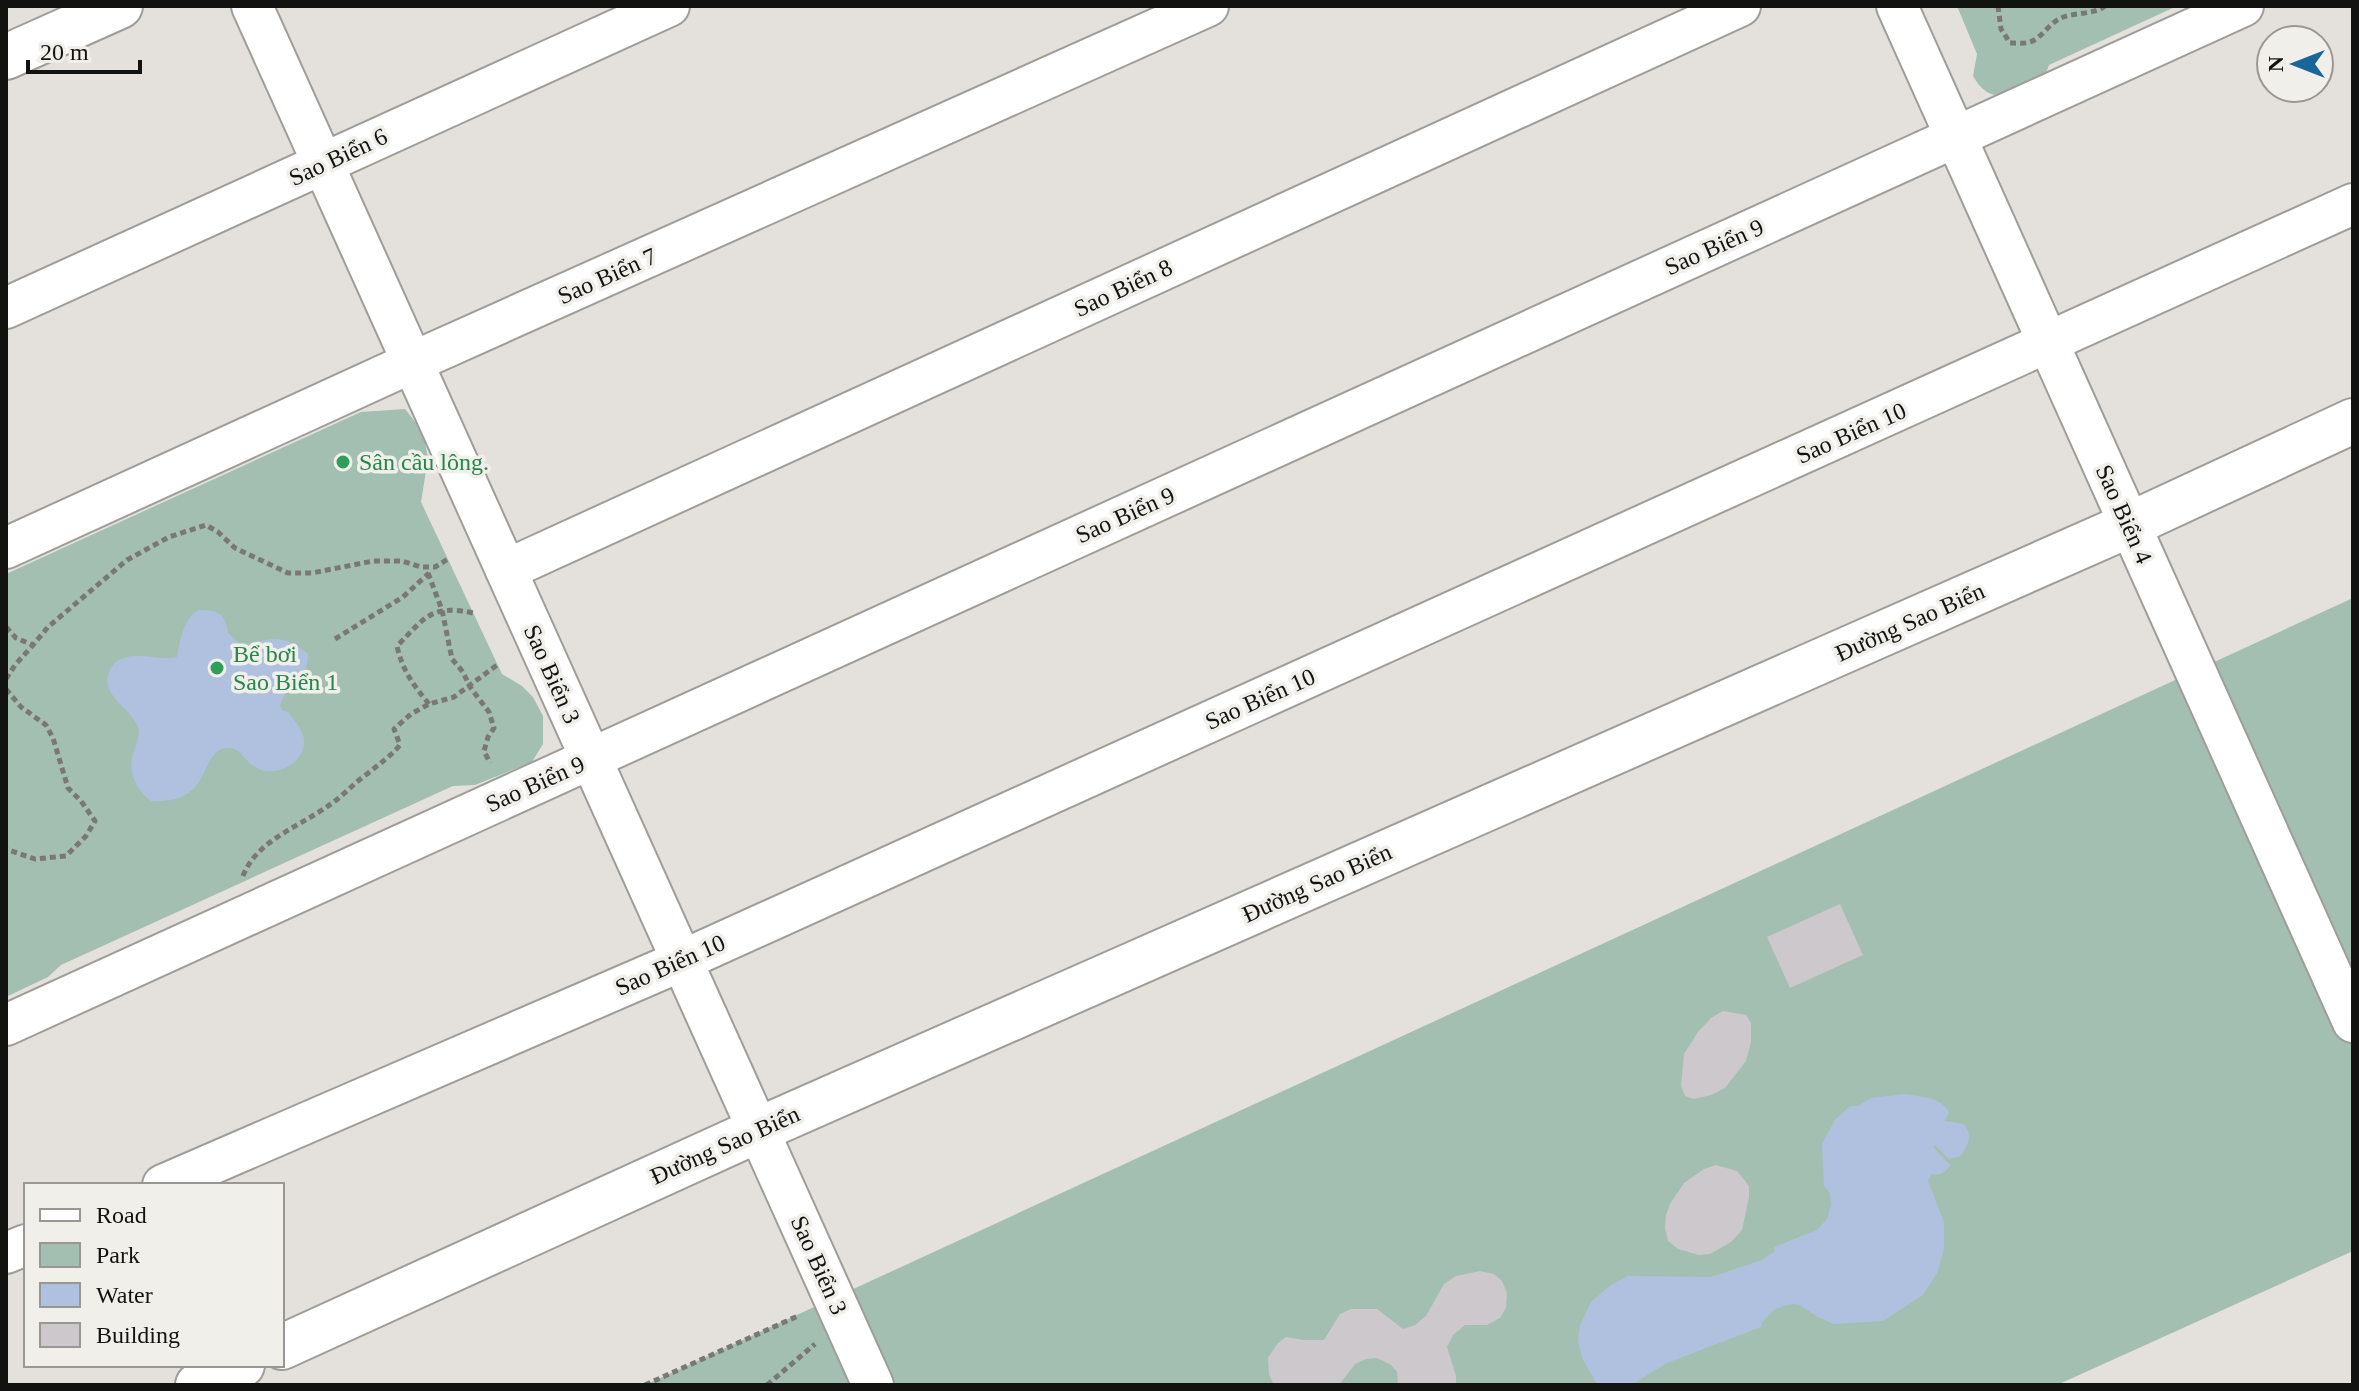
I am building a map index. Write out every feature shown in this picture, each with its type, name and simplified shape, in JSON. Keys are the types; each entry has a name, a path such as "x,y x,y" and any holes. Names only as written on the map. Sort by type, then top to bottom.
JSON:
{"street":[{"path":"6,57 120,6"},
{"name":"Sao Biển 3","path":"252,6 873,1385"},
{"name":"Sao Biển 6","path":"6,308 669,6"},
{"name":"Sao Biển 7","path":"6,548 1208,6"},
{"name":"Sao Biển 8","path":"506,570 1740,6"},
{"name":"Sao Biển 4","path":"1897,6 2353,1022"},
{"name":"Sao Biển 9","path":"6,1025 2243,6"},
{"name":"Sao Biển 10","path":"168,1183 681,961 2353,204"},
{"name":"Đường Sao Biển","path":"284,1346 758,1130 2129,525 2353,421"},
{"path":"198,1385 238,1367"}],"path":[{"path":"1998,6 2001,29 2010,43 2029,43 2058,18 2099,11 2105,6"},
{"path":"6,679 48,627 127,560 169,537 206,525 235,548 288,573 312,573 373,561 402,561 421,567 435,567"},
{"path":"335,639 403,597 448,559"},
{"path":"428,573 442,610 452,659 489,712 494,728 484,751 491,763"},
{"path":"429,704 401,664 397,646 427,615 442,610 473,613"},
{"path":"6,627 16,638 33,645"},
{"path":"241,883 247,865 266,845 330,805 388,759 400,745 394,729 411,714 429,704 454,697 497,665"},
{"path":"6,689 21,707 46,725 68,788 95,821 86,836 66,856 35,859 6,849"},
{"path":"645,1385 806,1312"},
{"path":"767,1385 820,1339"}],"green space":[{"path":"1957,6 2177,6 2049,65 2044,79 2014,93 1996,95 1988,93 1973,76 1977,54"},
{"path":"405,409 423,432 428,458 421,502 502,674 533,697 543,716 543,744 532,762 475,785 453,786 61,965 48,977 6,997 6,574 361,412"},
{"path":"2353,598 2353,1251 2057,1385 645,1385"}],"water":[{"path":"198,610 219,614 225,621 228,633 241,645 278,639 294,644 308,654 305,669 280,706 299,727 304,745 292,764 270,771 255,767 238,751 225,748 216,752 195,787 185,795 171,800 151,801 138,788 133,777 132,758 139,735 138,727 111,693 108,677 111,668 124,658 177,657 186,624"},
{"path":"1905,1094 1941,1103 1949,1112 1945,1121 1964,1124 1969,1136 1961,1156 1949,1159 1935,1145 1933,1147 1950,1165 1943,1173 1932,1174 1928,1181 1944,1222 1944,1249 1937,1273 1923,1295 1883,1321 1834,1324 1800,1305 1783,1306 1774,1310 1761,1327 1667,1363 1631,1385 1601,1385 1596,1382 1582,1358 1578,1340 1580,1326 1591,1302 1611,1285 1628,1276 1711,1277 1762,1260 1775,1251 1774,1247 1817,1230 1827,1219 1831,1205 1830,1193 1824,1186 1822,1144 1835,1120 1850,1106 1858,1106 1871,1098"}],"building":[{"path":"1840,904 1863,955 1790,988 1767,937"},
{"path":"1723,1011 1746,1015 1751,1023 1751,1042 1746,1061 1725,1088 1694,1099 1685,1096 1681,1086 1684,1054 1698,1032"},
{"path":"1716,1165 1737,1171 1749,1186 1742,1230 1731,1242 1710,1254 1699,1255 1678,1249 1668,1241 1665,1228 1670,1204 1684,1183"},
{"path":"1480,1271 1494,1274 1502,1281 1507,1293 1506,1308 1500,1318 1487,1325 1465,1325 1453,1335 1447,1347 1456,1385 1398,1385 1397,1372 1377,1358 1355,1364 1339,1385 1274,1385 1269,1375 1268,1358 1286,1337 1324,1340 1340,1314 1351,1309 1377,1309 1403,1329 1415,1325 1426,1316 1444,1284 1456,1276"}],"place":[{"name":"Sân cầu lông.","path":"343,462"},
{"name":"Bể bơi Sao Biển 1","path":"217,668"}]}
